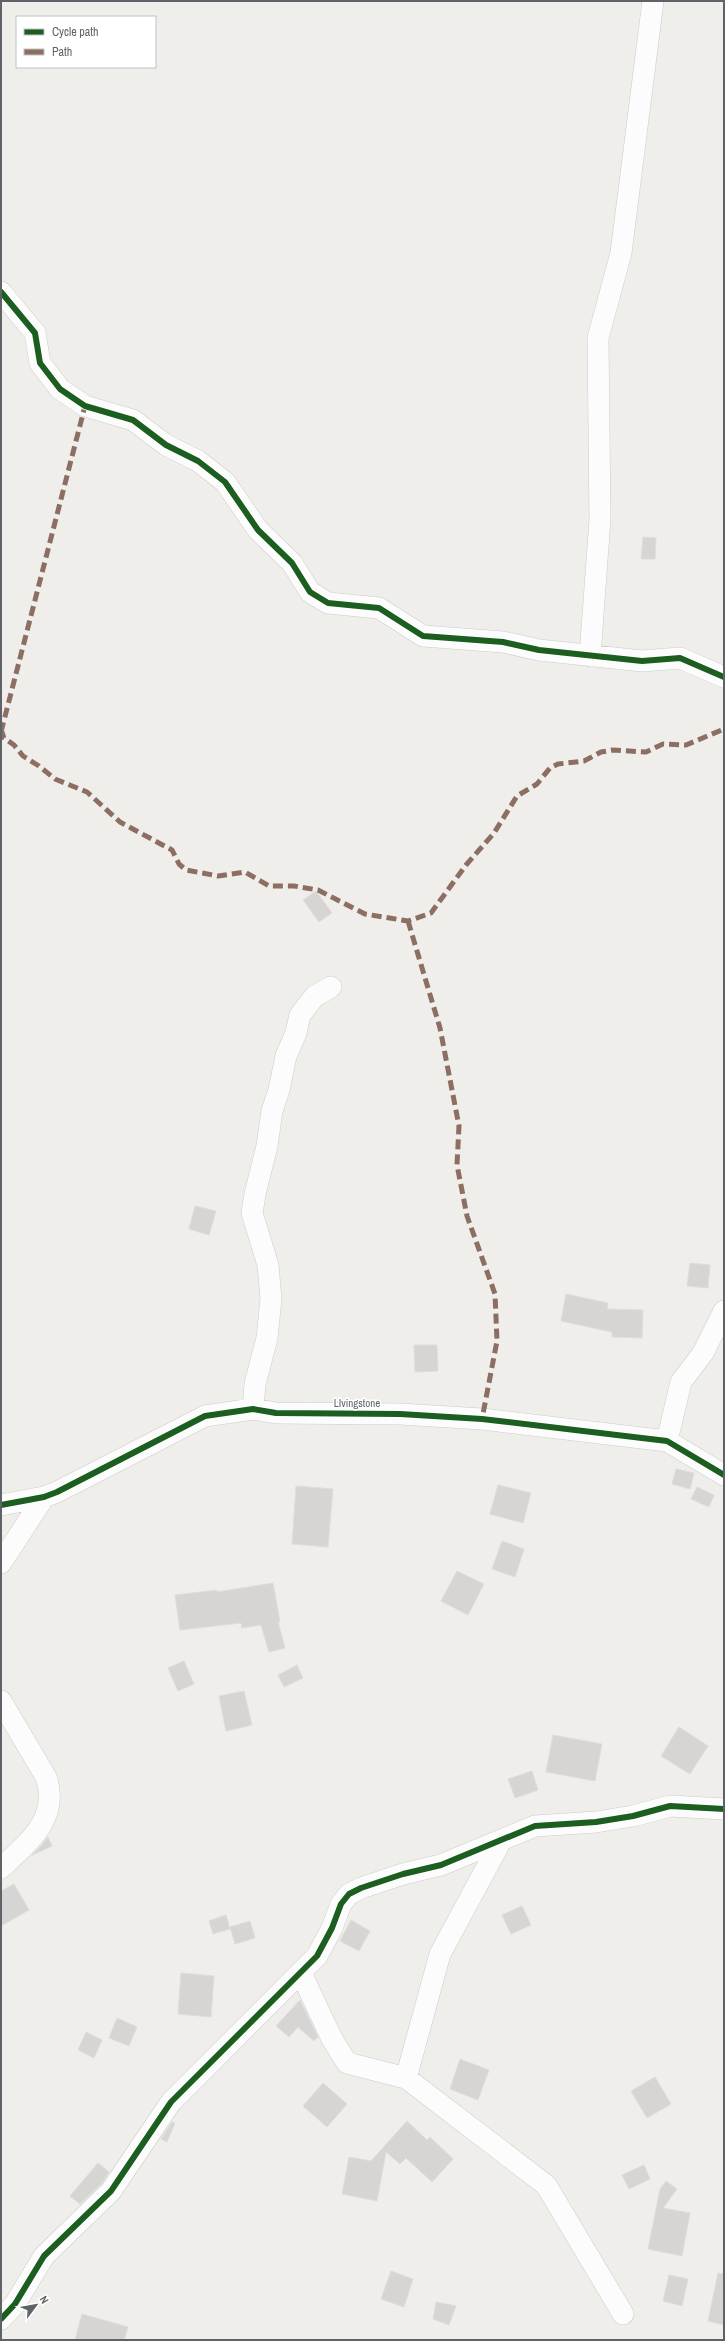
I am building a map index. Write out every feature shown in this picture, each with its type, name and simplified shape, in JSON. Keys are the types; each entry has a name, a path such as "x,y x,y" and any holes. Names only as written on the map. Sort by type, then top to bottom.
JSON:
{"street":[{"path":"590,656 600,519 598,338 621,253 653,1"},
{"path":"1,292 35,333 40,363 60,389 85,406 133,420 166,445 198,461 225,482 258,530 292,563 310,592 328,603 379,608 423,636 503,642 539,650 642,661 680,658 724,677"},
{"path":"253,1409 258,1372 267,1338 271,1299 268,1265 252,1213 255,1194 267,1146 272,1111 279,1090 286,1056 296,1033 300,1015 316,996 332,987"},
{"path":"667,1441 681,1382 702,1353 724,1312"},
{"name":"LIvingstone","path":"1,1505 44,1497 205,1416 253,1409 276,1413 400,1414 482,1419 667,1441 724,1475"},
{"path":"1,1563 44,1497"},
{"path":"1,1701 46,1777 50,1790 48,1813 41,1827 22,1849 1,1868"},
{"path":"1,2319 15,2304 44,2256 111,2191 171,2102 317,1956 332,1928 341,1904 349,1894 403,1874 441,1865 535,1826 596,1822 633,1816 670,1806 724,1809"},
{"path":"406,2078 440,1954 501,1841"},
{"path":"301,1973 332,2039 347,2063 406,2078 546,2185 624,2314"}],"building":[{"path":"643,537 656,538 655,559 641,559"},
{"path":"316,891 332,913 319,922 303,900"},
{"path":"195,1206 216,1211 209,1235 189,1229"},
{"path":"690,1263 710,1265 708,1288 687,1286"},
{"path":"566,1294 608,1303 607,1309 643,1310 642,1338 612,1337 612,1332 561,1321"},
{"path":"414,1345 437,1345 438,1371 415,1372"},
{"path":"676,1469 694,1473 690,1489 672,1484"},
{"path":"498,1485 531,1493 523,1523 490,1514"},
{"path":"296,1486 333,1489 328,1547 292,1544"},
{"path":"697,1487 714,1495 709,1507 691,1499"},
{"path":"502,1541 524,1549 515,1577 492,1569"},
{"path":"457,1571 484,1584 468,1615 441,1601"},
{"path":"273,1583 280,1622 278,1622 285,1648 269,1652 261,1625 242,1628 241,1623 180,1630 175,1595 217,1590 217,1592"},
{"path":"184,1661 194,1684 178,1691 168,1668"},
{"path":"297,1665 303,1678 284,1687 278,1675"},
{"path":"244,1691 252,1725 226,1731 219,1696"},
{"path":"679,1727 708,1746 690,1774 661,1756"},
{"path":"553,1735 602,1744 595,1781 546,1772"},
{"path":"532,1771 538,1790 515,1798 508,1779"},
{"path":"48,1837 52,1846 32,1855 41,1846"},
{"path":"14,1884 29,1910 1,1926 1,1891"},
{"path":"522,1906 531,1925 511,1934 502,1915"},
{"path":"226,1915 230,1929 213,1934 209,1921"},
{"path":"351,1920 370,1931 359,1951 340,1941"},
{"path":"250,1921 255,1938 235,1944 230,1927"},
{"path":"181,1973 214,1976 211,2017 178,2014"},
{"path":"300,2000 318,2037 314,2041 298,2027 289,2037 276,2026"},
{"path":"117,2018 137,2027 129,2046 109,2038"},
{"path":"86,2032 102,2040 94,2058 78,2050"},
{"path":"460,2059 489,2070 478,2100 450,2089"},
{"path":"655,2077 671,2104 647,2118 631,2091"},
{"path":"323,2083 347,2104 327,2127 303,2106"},
{"path":"407,2121 427,2140 430,2137 453,2159 432,2182 406,2158 400,2164 386,2152 377,2201 342,2194 349,2157 371,2161"},
{"path":"172,2122 175,2123 167,2142 161,2139"},
{"path":"98,2163 109,2172 102,2183 80,2204 70,2196"},
{"path":"644,2165 650,2179 629,2189 622,2175"},
{"path":"666,2181 677,2189 663,2208 690,2213 682,2256 648,2249 660,2189"},
{"path":"391,2271 413,2279 404,2307 381,2299"},
{"path":"718,2273 724,2274 724,2325 708,2321"},
{"path":"669,2275 688,2279 682,2306 663,2301"},
{"path":"436,2302 456,2306 449,2325 433,2319"},
{"path":"82,2314 128,2327 124,2340 75,2340"}],"marked path":[{"path":"1,732 85,406"},
{"path":"1,729 4,738 14,745 23,756 39,766 55,779 87,792 120,822 172,850 179,864 186,870 218,876 245,872 269,886 294,886 318,890 365,914 408,921 431,913 466,865 494,833 517,796 537,784 550,768 558,764 584,761 601,752 613,750 646,752 663,744 686,745 724,729"},
{"path":"408,921 440,1028 459,1126 457,1165 467,1216 495,1294 497,1341 482,1419"}],"cycle path":[{"path":"1,292 35,333 40,363 60,389 85,406 133,420 166,445 198,461 225,482 258,530 292,563 310,592 328,603 379,608 423,636 503,642 539,650 642,661 680,658 724,677"},
{"path":"1,1505 44,1497 57,1492 205,1416 253,1409 276,1413 400,1414 482,1419 667,1441 724,1475"},
{"path":"1,2319 15,2304 44,2256 111,2191 171,2102 317,1956 332,1928 341,1904 349,1894 361,1888 403,1874 441,1865 535,1826 596,1822 633,1816 670,1806 724,1809"}]}
